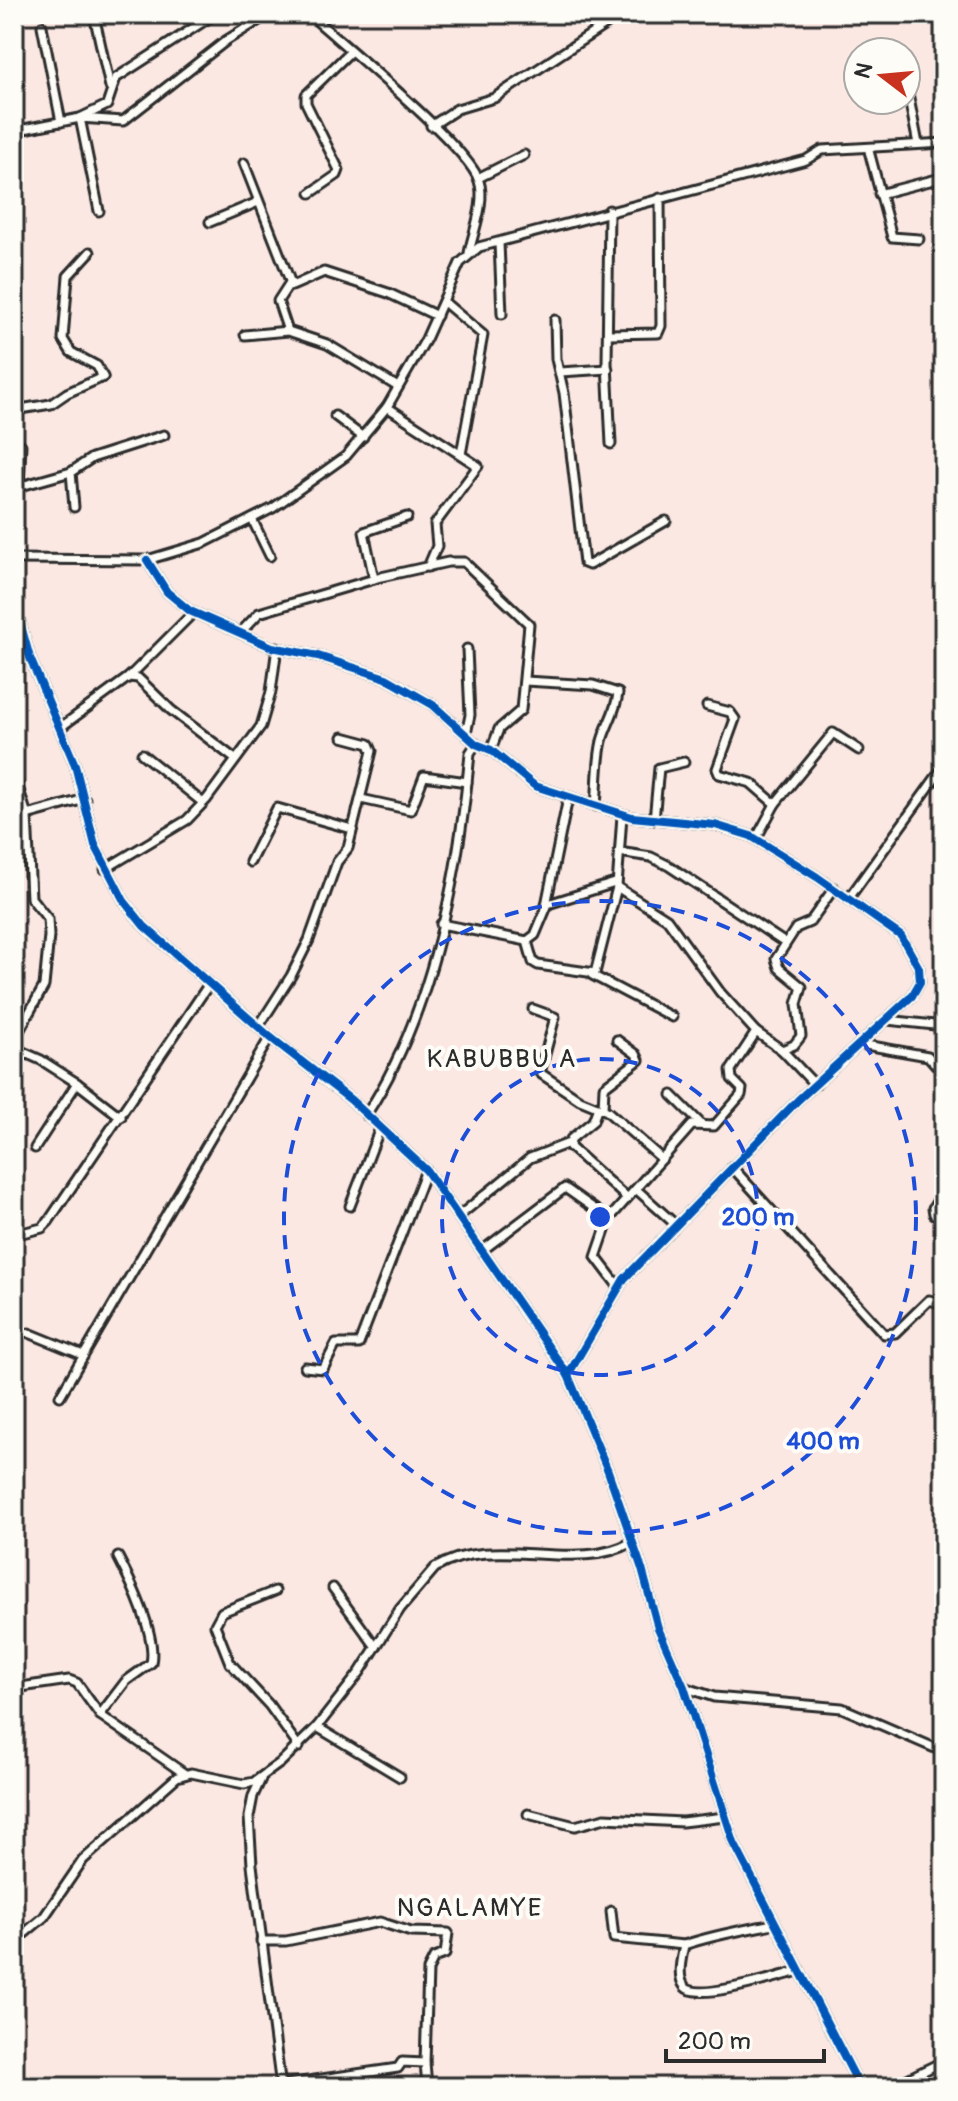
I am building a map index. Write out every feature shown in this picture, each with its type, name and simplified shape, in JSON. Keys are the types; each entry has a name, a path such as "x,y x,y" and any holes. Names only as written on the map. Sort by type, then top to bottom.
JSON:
{"street":[{"path":"111,89 116,78 215,14"},
{"path":"14,131 80,118 123,121 227,40 269,14"},
{"path":"14,559 147,560 204,543 252,519 338,463 363,437 387,407 437,316 457,268 469,253 479,207 478,178 466,160 431,126 309,14"},
{"path":"80,118 110,102 111,89 94,15"},
{"path":"431,126 457,109 494,98 620,15"},
{"path":"42,26 61,122"},
{"path":"311,193 339,170 305,99 351,51"},
{"path":"912,116 918,144"},
{"path":"80,118 99,211"},
{"path":"469,253 609,210 806,160 822,150 944,143"},
{"path":"869,151 892,237 919,239"},
{"path":"478,178 524,155"},
{"path":"244,163 289,284"},
{"path":"879,194 941,178 944,174"},
{"path":"609,334 658,333 661,326 660,198"},
{"path":"210,222 258,202"},
{"path":"609,210 611,444"},
{"path":"499,243 502,314"},
{"path":"14,410 51,404 103,377 97,366 71,352 63,339 68,276 90,252"},
{"path":"289,284 298,285 324,272 388,293 437,316"},
{"path":"288,331 278,301 289,284"},
{"path":"444,302 483,335 461,454"},
{"path":"555,320 556,359 584,563 589,565 666,521"},
{"path":"245,335 288,331 327,344 398,387"},
{"path":"560,372 608,369"},
{"path":"387,407 475,463 478,470 435,524 437,546 428,567"},
{"path":"335,416 363,437"},
{"path":"21,445 16,487 71,472 92,458 164,435"},
{"path":"71,472 74,507"},
{"path":"374,579 364,532 407,517"},
{"path":"252,519 270,556"},
{"path":"147,560 167,592 193,613 277,647 318,656 386,678 433,705 476,744 491,750 527,782 622,815 725,827 756,839 849,898 901,936 919,968 917,990 732,1167 618,1286 568,1375"},
{"path":"240,633 245,623 259,613 374,579 464,562 525,617 531,632 521,710 499,729 491,750"},
{"path":"14,601 30,658 61,727 85,799 95,845 105,869 144,926 426,1170 568,1375 604,1459 658,1628 684,1687 742,1862 860,2087"},
{"path":"61,727 134,675 193,613"},
{"path":"105,869 187,820 202,802 262,723 277,647"},
{"path":"466,734 470,715 467,649"},
{"path":"134,675 171,710 235,759"},
{"path":"525,681 593,685 618,693 616,712 605,729 598,759 596,806"},
{"path":"707,706 730,712 735,719 717,769 719,774 751,783 775,804"},
{"path":"756,839 775,804 833,733 859,750"},
{"path":"259,1026 291,976 309,940 361,799 371,746 343,737"},
{"path":"366,1115 406,1046 419,1010 460,838 470,753 476,744"},
{"path":"142,754 202,802"},
{"path":"654,820 659,768 684,762"},
{"path":"849,898 944,766"},
{"path":"14,774 27,815 31,898 48,919 48,972 14,1040"},
{"path":"361,799 407,810 414,805 424,776 467,782"},
{"path":"568,798 546,905 531,941 532,959 538,965 592,975 672,1017"},
{"path":"27,815 85,799"},
{"path":"250,862 277,808 352,829"},
{"path":"592,975 597,970 614,887 622,815"},
{"path":"619,852 651,857 669,866 785,943"},
{"path":"546,905 614,887 667,919 720,992 756,1032 782,1050 815,1085"},
{"path":"782,1050 794,1045 801,1036 797,1004 802,987 776,962 799,924 810,922 834,888"},
{"path":"441,924 531,941"},
{"path":"14,1235 42,1228 48,1222 209,984"},
{"path":"533,1009 555,1017 539,1072 580,1100 601,1108 662,1159"},
{"path":"887,1020 944,1026"},
{"path":"618,1286 596,1257 609,1219 692,1125 714,1126 741,1095 731,1070 756,1032"},
{"path":"60,1396 270,1037"},
{"path":"459,1216 530,1158 569,1143 593,1121 601,1108 604,1087 639,1060 636,1054 617,1040"},
{"path":"860,1044 928,1056 944,1074"},
{"path":"14,1048 41,1060 77,1083 121,1117"},
{"path":"35,1148 77,1083"},
{"path":"672,1095 700,1123"},
{"path":"350,1206 380,1128"},
{"path":"569,1143 627,1198"},
{"path":"732,1167 884,1334 895,1333 929,1300 944,1304"},
{"path":"305,1367 319,1371 326,1366 336,1344 359,1344 426,1170"},
{"path":"483,1250 565,1188 609,1219"},
{"path":"636,1189 676,1225"},
{"path":"944,1191 933,1208 934,1214 944,1220"},
{"path":"29,1333 83,1355"},
{"path":"14,1677 16,1687 69,1680 77,1683 100,1715 185,1774 244,1784 262,1777 299,1747 317,1727 424,1578 448,1560 464,1555 499,1552 607,1551 632,1542"},
{"path":"100,1715 126,1681 151,1663 153,1652 139,1603 118,1557"},
{"path":"333,1588 376,1647"},
{"path":"275,1591 222,1612 216,1617 215,1625 230,1663 269,1705 299,1747"},
{"path":"684,1687 714,1697 842,1708 880,1721 944,1752"},
{"path":"317,1727 400,1777"},
{"path":"14,1942 44,1917 83,1860 185,1774"},
{"path":"262,1777 253,1796 249,1817 261,1941 281,2086 398,2068 402,2062 425,2063"},
{"path":"244,1784 253,1796"},
{"path":"528,1814 575,1826 605,1818 682,1822 725,1817"},
{"path":"611,1911 614,1938 684,1945 713,1939 735,1929 773,1924"},
{"path":"261,1941 286,1941 380,1922 411,1932 448,1933 445,1954 434,1958 428,1970 425,2063 427,2086 442,2084 454,2087"},
{"path":"684,1945 680,1979 692,1992 702,1994 799,1971"},
{"path":"891,2087 944,2061"}],"cycle path":[{"path":"147,560 167,592 190,611 272,647 318,656 386,678 433,705 476,744 491,750 535,786 632,817 715,825 751,836 817,877 901,936 919,968 920,982 912,996 798,1100 624,1279 568,1375"},
{"path":"14,601 30,658 75,765 95,845 124,901 144,926 270,1037 351,1100 426,1170 568,1375 608,1471 642,1569 658,1628 684,1687 734,1843 860,2087"}],"district":[{"name":"KABUBBU A","path":"502,1059"},
{"name":"NGALAMYE","path":"470,1908"}]}
